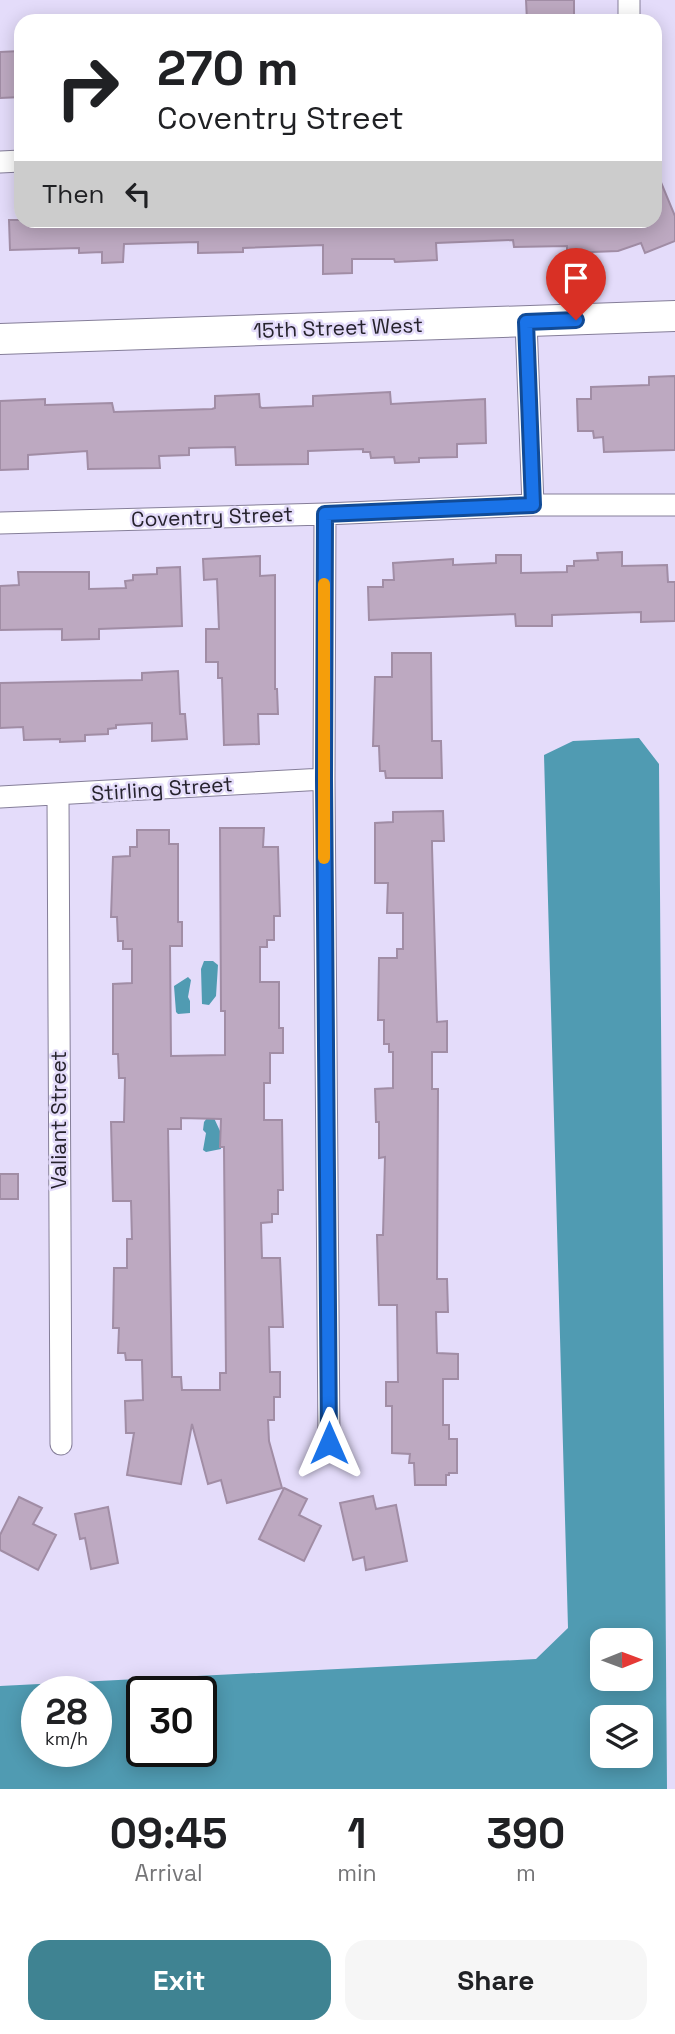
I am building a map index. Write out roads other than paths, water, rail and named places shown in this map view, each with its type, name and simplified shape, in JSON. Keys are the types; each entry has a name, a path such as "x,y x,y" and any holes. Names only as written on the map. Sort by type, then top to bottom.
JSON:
{"street":[{"name":"15th Street West","path":"0,340 675,316"},
{"path":"526,322 533,505"},
{"name":"Coventry Street","path":"0,523 533,505 675,505"},
{"path":"325,514 324,779 329,1443"},
{"name":"Stirling Street","path":"0,797 58,796 324,779"},
{"name":"Valiant Street","path":"58,796 61,1444"}],"water":[{"path":"639,738 659,764 667,1789 0,1789 0,1686 21,1685 21,1767 112,1767 112,1680 126,1680 126,1767 217,1767 217,1676 199,1676 536,1659 568,1628 544,755 573,741"},
{"path":"204,961 213,961 218,965 216,996 209,1005 202,1004 201,969"},
{"path":"188,977 191,980 188,997 190,1013 178,1014 174,986"},
{"path":"207,1118 214,1118 220,1131 221,1149 206,1152 203,1150 206,1133 203,1130"}]}
